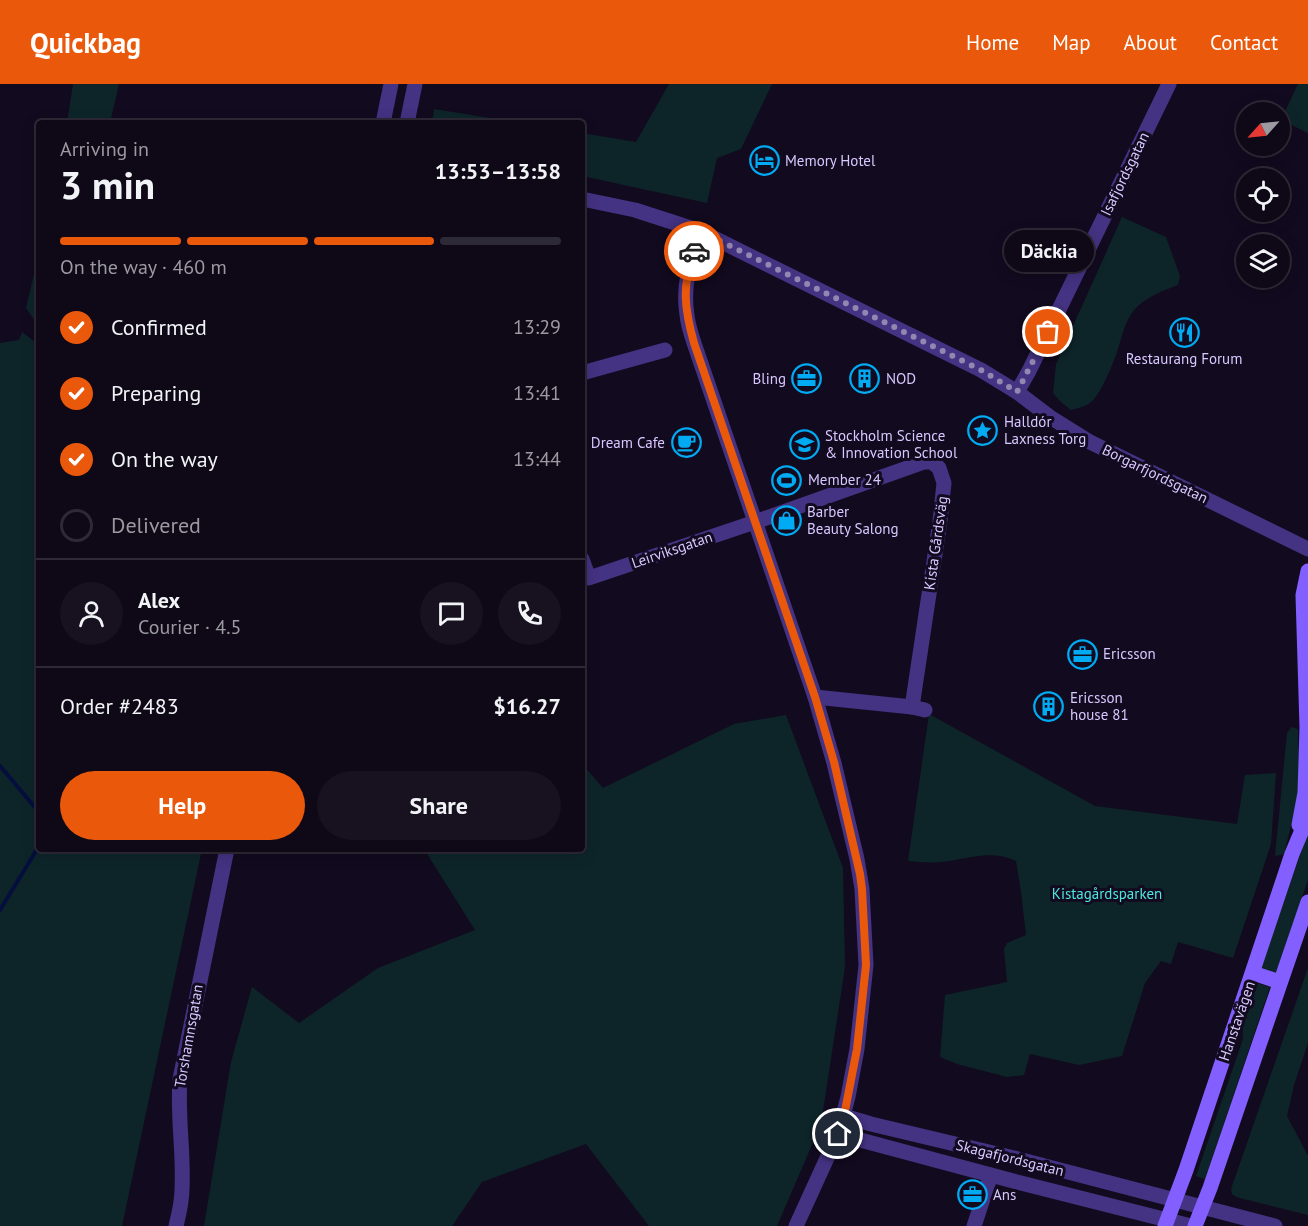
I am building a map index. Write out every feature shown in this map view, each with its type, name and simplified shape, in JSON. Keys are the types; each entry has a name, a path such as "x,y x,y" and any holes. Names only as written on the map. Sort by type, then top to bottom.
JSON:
{"main road":[{"path":"1292,854 1305,793 1303,594 1308,571"},
{"name":"Hanstavägen","path":"1166,1223 1292,854 1308,816"},
{"name":"Hanstavägen","path":"1193,1226 1210,1188 1308,902"},
{"path":"1253,973 1280,982"}],"street":[{"path":"384,120 391,84"},
{"path":"408,120 415,84"},
{"name":"Isafjordsgatan","path":"1017,392 1169,84"},
{"name":"Borgarfjordsgatan","path":"585,200 635,210 700,231 981,370 1090,442 1308,549"},
{"path":"700,231 687,274 685,294 687,317 815,697 834,762 862,889 866,965 857,1049 844,1116 830,1155 796,1226"},
{"path":"585,371 665,350"},
{"name":"Kista Gårdsväg","path":"755,522 924,462 932,462 939,468 944,483 919,708 815,697"},
{"name":"Leirviksgatan","path":"585,567 589,578 755,522"},
{"name":"Torshamnsgatan","path":"176,1226 183,1191 178,1100 180,1079 226,852"},
{"name":"Skagafjordsgatan","path":"844,1116 1275,1226"},
{"name":"Skagafjordsgatan","path":"838,1134 1166,1223 1193,1226"},
{"path":"974,1226 991,1175"}],"green space":[{"path":"73,84 119,84 111,120 67,120"},
{"path":"669,84 772,84 741,149 717,158 707,203 585,177 585,134 636,142"},
{"path":"1298,84 1308,84 1308,133 1290,124 1290,102"},
{"path":"434,109 502,120 432,120"},
{"path":"1122,217 1166,237 1180,276 1178,285 1138,305 1126,325 1113,364 1099,392 1087,405 1071,410 1053,393 1056,364"},
{"path":"36,266 36,323 26,308"},
{"path":"22,332 36,343 36,852 201,852 122,1226 0,1226 0,343 19,340"},
{"name":"Kistagårdsparken","path":"929,714 1095,806 1237,824 1245,775 1276,773 1271,844 1233,958 1178,942 1171,964 1161,961 1145,983 1122,1056 1079,1065 1030,1054 1024,1075 1007,1077 957,1064 940,1057 945,995 1007,982 1004,949 1007,943 1026,935 1016,861 1006,857 988,855 937,862 908,861"},
{"path":"786,715 843,868 845,967 821,1124 777,1226 649,1226 586,1144 482,1182 452,1226 204,1226 231,1062 252,987 299,1023 378,968 475,930 426,852 585,852 585,767 603,788 734,724"},
{"path":"1292,727 1298,729 1299,793 1284,854 1275,856 1287,733"},
{"path":"1308,832 1308,880 1276,973 1261,968"},
{"path":"1308,968 1308,1043 1294,1085 1287,1116 1308,1156 1308,1215 1236,1197 1232,1194 1231,1189"},
{"path":"1257,983 1270,987 1205,1179 1196,1176 1243,1039 1242,1023"}],"waterway":[{"path":"0,766 36,808"},
{"path":"0,910 36,851"}],"way so far":[{"path":"694,251 700,231 981,370 1017,392 1048,332"}],"place":[{"name":"Memory Hotel","path":"764,161"},
{"name":"Däckia","path":"1048,332"},
{"name":"Restaurang Forum","path":"1184,332"},
{"name":"Bling","path":"807,379"},
{"name":"NOD","path":"865,379"},
{"name":"Halldór Laxness Torg","path":"983,431"},
{"name":"Dream Cafe","path":"686,443"},
{"name":"Stockholm Science & Innovation School","path":"804,445"},
{"name":"Member 24","path":"787,480"},
{"name":"Barber Beauty Salong","path":"786,521"},
{"name":"Ericsson","path":"1082,654"},
{"name":"Ericsson house 81","path":"1049,707"},
{"name":"Ans","path":"972,1195"}],"route":[{"path":"694,251 687,274 685,294 687,317 815,697 834,762 860,874 866,965 857,1049 844,1116 838,1134"}]}
